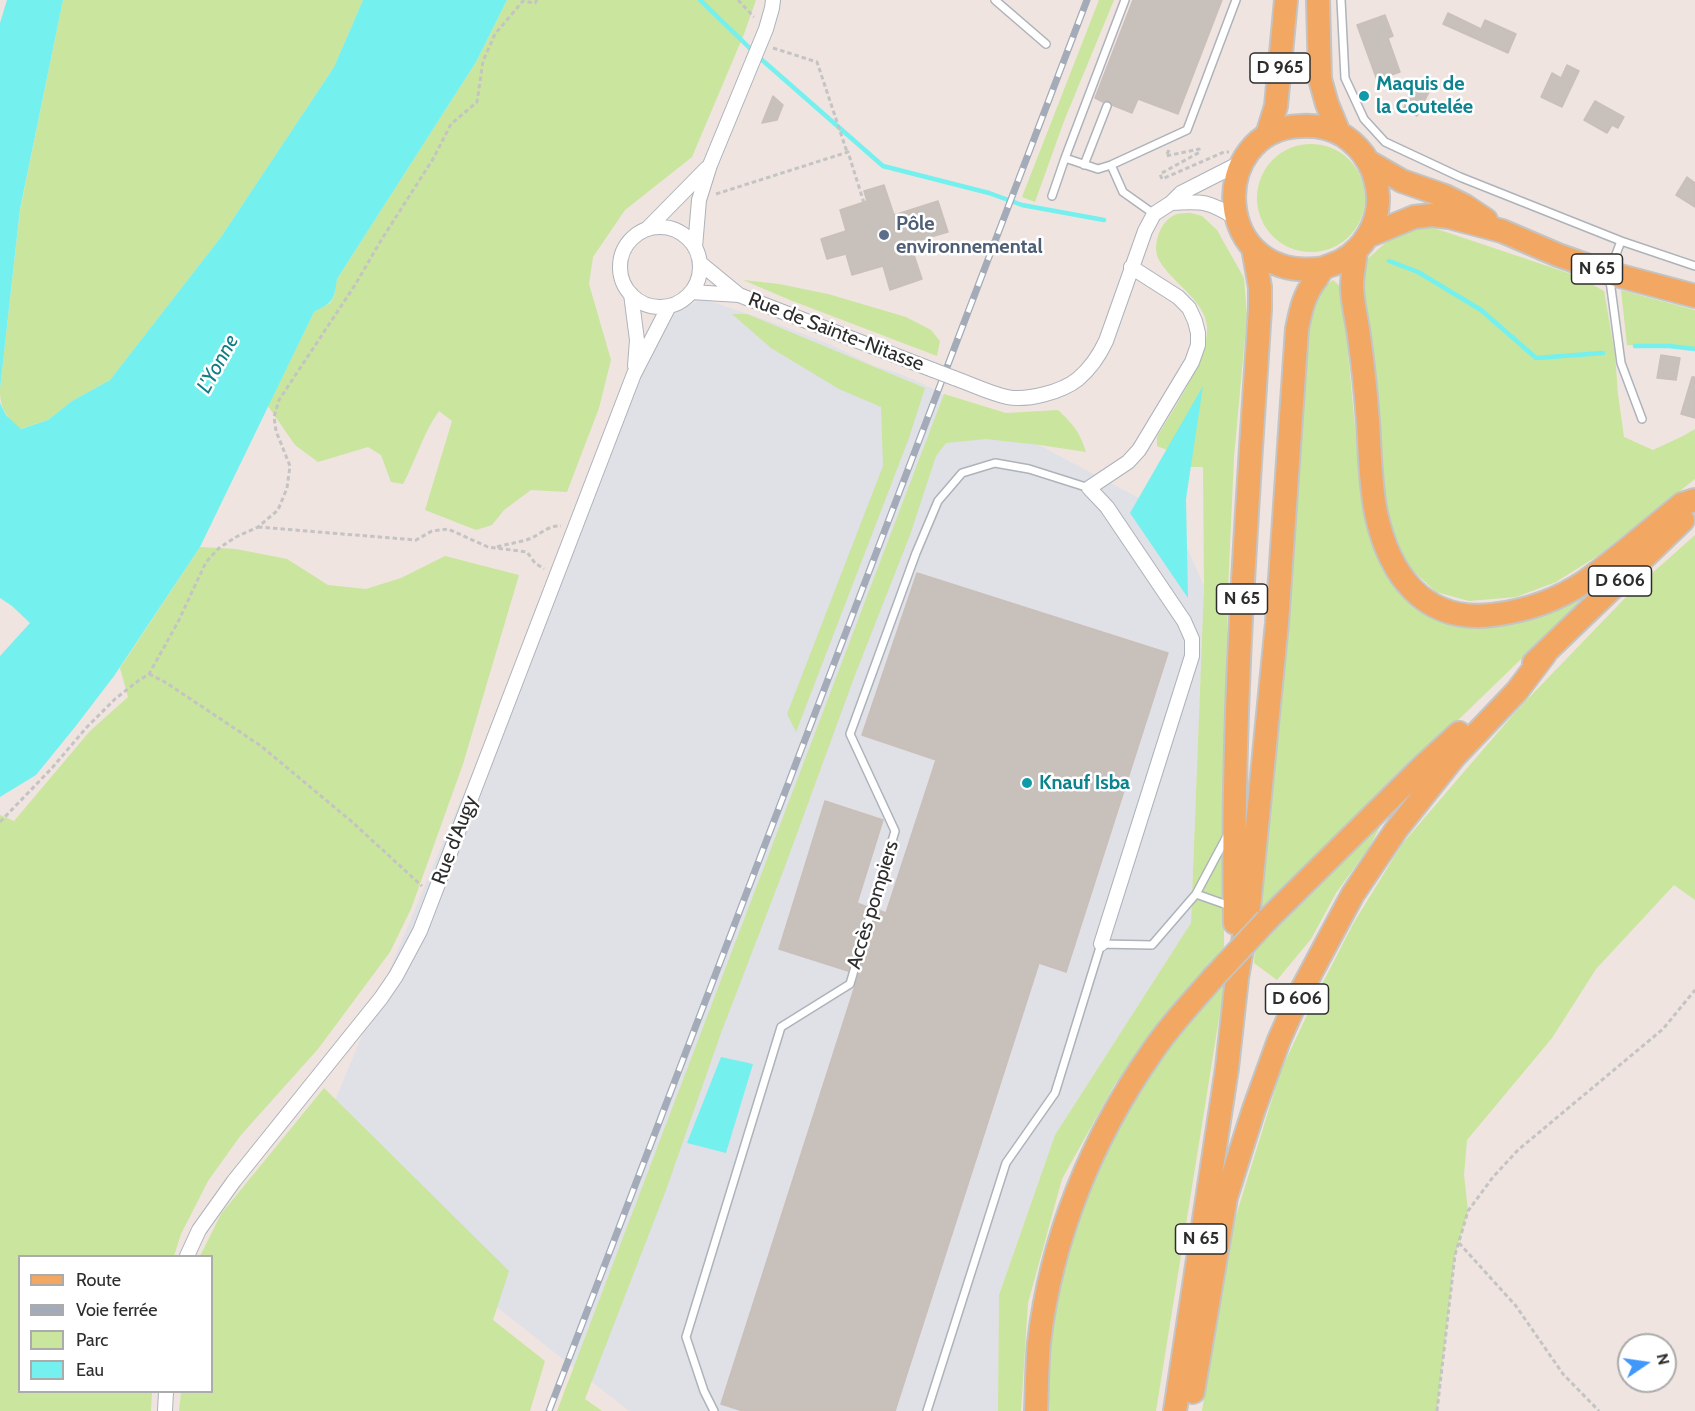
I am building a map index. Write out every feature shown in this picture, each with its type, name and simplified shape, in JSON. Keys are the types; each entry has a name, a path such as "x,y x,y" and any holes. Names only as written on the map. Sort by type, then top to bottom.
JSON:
{"main road":[{"name":"D 965","path":"1267,135 1276,106 1287,0"},
{"name":"D 965","path":"1318,0 1320,79 1339,133"},
{"path":"1362,243 1341,261 1324,268 1301,270 1279,265 1265,258 1253,248 1240,229 1236,218 1233,199 1237,157 1267,135 1291,126 1315,125 1339,133 1361,150 1369,162 1376,180 1378,199 1376,218 1362,243 1352,288 1364,372 1376,512 1395,567 1413,591 1435,606 1466,616 1506,613 1536,606 1560,596 1585,581 1682,504 1695,500"},
{"name":"N 65","path":"1369,162 1402,181 1445,196 1465,206 1502,231"},
{"name":"N 65","path":"1362,243 1414,217 1432,215 1449,217 1502,231 1558,255 1609,273 1695,296"},
{"name":"N 65","path":"1237,978 1234,824 1240,632 1260,309 1260,286 1253,248"},
{"name":"N 65","path":"1175,1411 1249,907 1277,623 1297,329 1301,304 1308,289 1324,268"},
{"name":"D 606","path":"1036,1411 1039,1344 1047,1292 1064,1226 1082,1177 1102,1133 1123,1096 1179,1016 1267,920 1423,766 1545,654 1695,508"},
{"name":"D 606","path":"1190,1411 1226,1197 1254,1109 1279,1040 1299,995 1353,894 1396,830 1455,756 1517,691 1545,654"}],"street":[{"path":"695,247 686,237 674,230 661,227 647,230 627,245 622,257 621,270 624,283 639,301 659,307 682,301 697,283 700,262 695,247 699,200 710,165 758,51 773,0"},
{"path":"1101,944 1192,656 1192,639 1184,621 1107,507 1089,488 1128,462 1139,450 1192,362 1198,345 1195,321 1188,308 1178,297 1131,267 1145,231 1154,214 1181,193 1237,157"},
{"path":"647,230 710,165"},
{"path":"1171,203 1196,201 1209,203 1236,218"},
{"name":"Rue de Sainte-Nitasse","path":"700,262 739,295"},
{"name":"Rue de Sainte-Nitasse","path":"691,292 739,295 954,378 1007,397 1020,398 1052,392 1077,380 1091,366 1106,341 1131,267"},
{"name":"Rue d'Augy","path":"631,294 637,340 634,374"},
{"name":"Rue d'Augy","path":"188,1255 199,1230 234,1181 381,998 420,932 634,374 669,306"},
{"path":"165,1411 166,1393"}],"lane":[{"path":"995,0 1046,44"},
{"path":"1052,196 1125,0"},
{"path":"1065,158 1098,169 1187,130 1236,0"},
{"path":"1341,0 1345,78 1364,120 1385,142 1460,177 1621,241 1695,266"},
{"path":"1084,165 1107,106"},
{"path":"1111,165 1123,192 1154,214"},
{"path":"1621,241 1609,273 1621,363 1642,419"},
{"name":"Accès pompiers","path":"714,1411 704,1391 686,1337 781,1027 850,984 895,831 850,734 916,553 938,501 962,473 995,463 1029,469 1089,488"},
{"path":"927,1411 1006,1163 1054,1093 1101,944 1152,945 1196,894 1234,824"},
{"path":"1196,894 1235,908"}],"path":[{"path":"0,822 115,699 149,674 178,622 206,562 219,548 258,527 278,510 287,488 290,466 276,430 274,417 279,400 355,285 452,124 477,102 483,61 495,34 523,1 535,3 537,0"},
{"path":"738,0 766,29"},
{"path":"758,51 817,62 864,202"},
{"path":"1170,147 1166,156 1199,149 1200,152 1160,174 1162,179 1224,152 1237,157"},
{"path":"699,200 848,152"},
{"path":"496,548 528,540 557,525 575,528"},
{"path":"258,527 416,540 432,531 448,529 489,547 527,552 535,563 557,576"},
{"path":"149,674 165,682 261,746 351,821 433,897"},
{"path":"1437,1411 1455,1256 1468,1211 1493,1177 1518,1150 1663,1029 1695,990"},
{"path":"1459,1243 1516,1306 1563,1374 1599,1411"}],"shaded area":[{"path":"703,299 829,344 874,366 923,384 1173,516 1204,586 1191,923 1055,1135 999,1295 998,1411 629,1411 310,1160 617,427 652,322"}],"green space":[{"path":"63,0 363,0 334,67 221,237 110,380 72,401 48,420 20,429 5,412 0,389 20,210"},
{"path":"507,0 756,0 692,157 625,210 593,257 589,284 611,360 599,408 567,492 531,490 504,510 492,525 476,530 425,510 452,421 439,411 428,428 403,484 391,482 381,455 368,447 318,462 295,445 268,406 314,312 330,303 334,296 337,279 476,62"},
{"path":"1099,0 1114,0 1064,121 1035,202 1022,197"},
{"path":"1311,144 1332,148 1349,160 1361,177 1365,198 1361,219 1349,236 1332,248 1311,252 1290,248 1273,236 1261,219 1257,198 1261,177 1273,160 1290,148"},
{"path":"1191,213 1202,216 1217,230 1244,278 1247,315 1234,457 1228,589 1224,781 1224,947 1115,1084 1062,1179 1028,1303 1021,1411 998,1411 999,1295 1055,1135 1191,923 1204,586 1203,467 1177,467 1180,455 1157,446 1157,437 1187,387 1200,359 1205,346 1207,323 1197,303 1165,269 1159,260 1156,247 1159,233 1166,221 1177,214"},
{"path":"1428,226 1577,276 1604,291 1615,355 1624,437 1653,450 1695,429 1695,479 1599,555 1556,582 1516,597 1469,601 1436,592 1412,570 1398,551 1382,509 1361,283 1363,263 1393,236"},
{"path":"743,280 779,284 828,294 906,317 931,330 940,341 937,356 790,300"},
{"path":"1333,280 1342,288 1360,481 1373,545 1409,602 1458,622 1616,567 1256,916 1308,319 1314,295"},
{"path":"1621,290 1695,310 1695,350 1679,347 1627,345"},
{"path":"732,314 747,314 925,388 909,438 796,732 787,714 883,466 881,407 839,389 771,348"},
{"path":"944,394 1006,413 1058,410 1075,429 1086,452 986,439 946,443 936,456 910,535 721,1033 666,1190 585,1399 602,1411 557,1411"},
{"path":"1695,535 1695,900 1674,885 1596,969 1552,1038 1467,1140 1464,1175 1468,1211 1455,1255 1437,1411 1202,1411 1231,1232 1281,1070 1353,924 1402,844 1518,709 1630,593"},
{"path":"200,547 236,549 287,559 328,585 366,589 401,578 445,556 519,575 463,764 411,909 390,952 318,1049 241,1135 208,1181 181,1234 174,1255 18,1255 18,1393 152,1393 151,1411 0,1411 0,815 14,821 90,731 128,697 120,668"},
{"path":"1384,819 1368,849 1336,893 1311,939 1277,980 1254,963 1255,948"},
{"path":"1225,981 1156,1411 1043,1411 1054,1293 1077,1213 1106,1143 1149,1074 1192,1015"},
{"path":"324,1088 509,1271 493,1320 545,1361 530,1411 179,1411 181,1393 213,1393 213,1255 200,1255 221,1214"}],"water":[{"path":"7,0 63,0 20,209 0,389 0,23"},
{"name":"L'Yonne","path":"363,0 507,0 476,62 337,279 331,300 314,312 200,547 114,676 75,727 36,775 0,797 0,656 30,623 0,598 0,403 6,415 21,429 48,420 72,401 110,380 221,237 334,67"},
{"path":"1203,386 1186,499 1188,598 1130,513"},
{"path":"721,1057 753,1064 726,1153 687,1143"}],"building":[{"path":"1133,0 1222,0 1178,114 1138,99 1132,113 1108,101 1103,102 1095,98"},
{"path":"1448,13 1481,29 1485,20 1516,34 1508,53 1443,24"},
{"path":"1385,15 1393,36 1388,38 1400,72 1377,80 1357,25"},
{"path":"1567,65 1579,71 1562,107 1541,97 1552,73 1561,78"},
{"path":"1415,85 1429,92 1417,116 1403,109"},
{"path":"773,96 783,105 777,120 762,123"},
{"path":"1595,101 1624,117 1618,128 1612,125 1607,133 1584,120"},
{"path":"1687,177 1695,183 1695,207 1676,195"},
{"name":"Pôle environnemental","path":"884,185 894,215 938,201 948,232 910,243 922,279 890,290 883,266 852,275 846,254 827,259 821,239 846,231 840,210 867,201 864,191"},
{"path":"1661,355 1680,358 1676,380 1657,378"},
{"path":"1692,377 1695,377 1695,418 1681,414"},
{"path":"917,573 1168,653 1066,972 1039,963 895,1411 743,1411 721,1404 878,910 886,913 936,760 862,735"},
{"path":"825,801 883,820 857,903 867,907 848,971 779,949"}],"waterway":[{"path":"700,0 761,59 883,166 989,193 1022,205 1104,220"},
{"path":"1389,261 1418,272 1481,310 1536,358 1603,353"},
{"path":"1635,346 1695,349"}],"railway":[{"path":"549,1411 1087,0"}],"place":[{"name":"Maquis de la Coutelée","path":"1364,96"},
{"name":"Pôle environnemental","path":"884,235"},
{"name":"Knauf Isba","path":"1027,783"}]}
